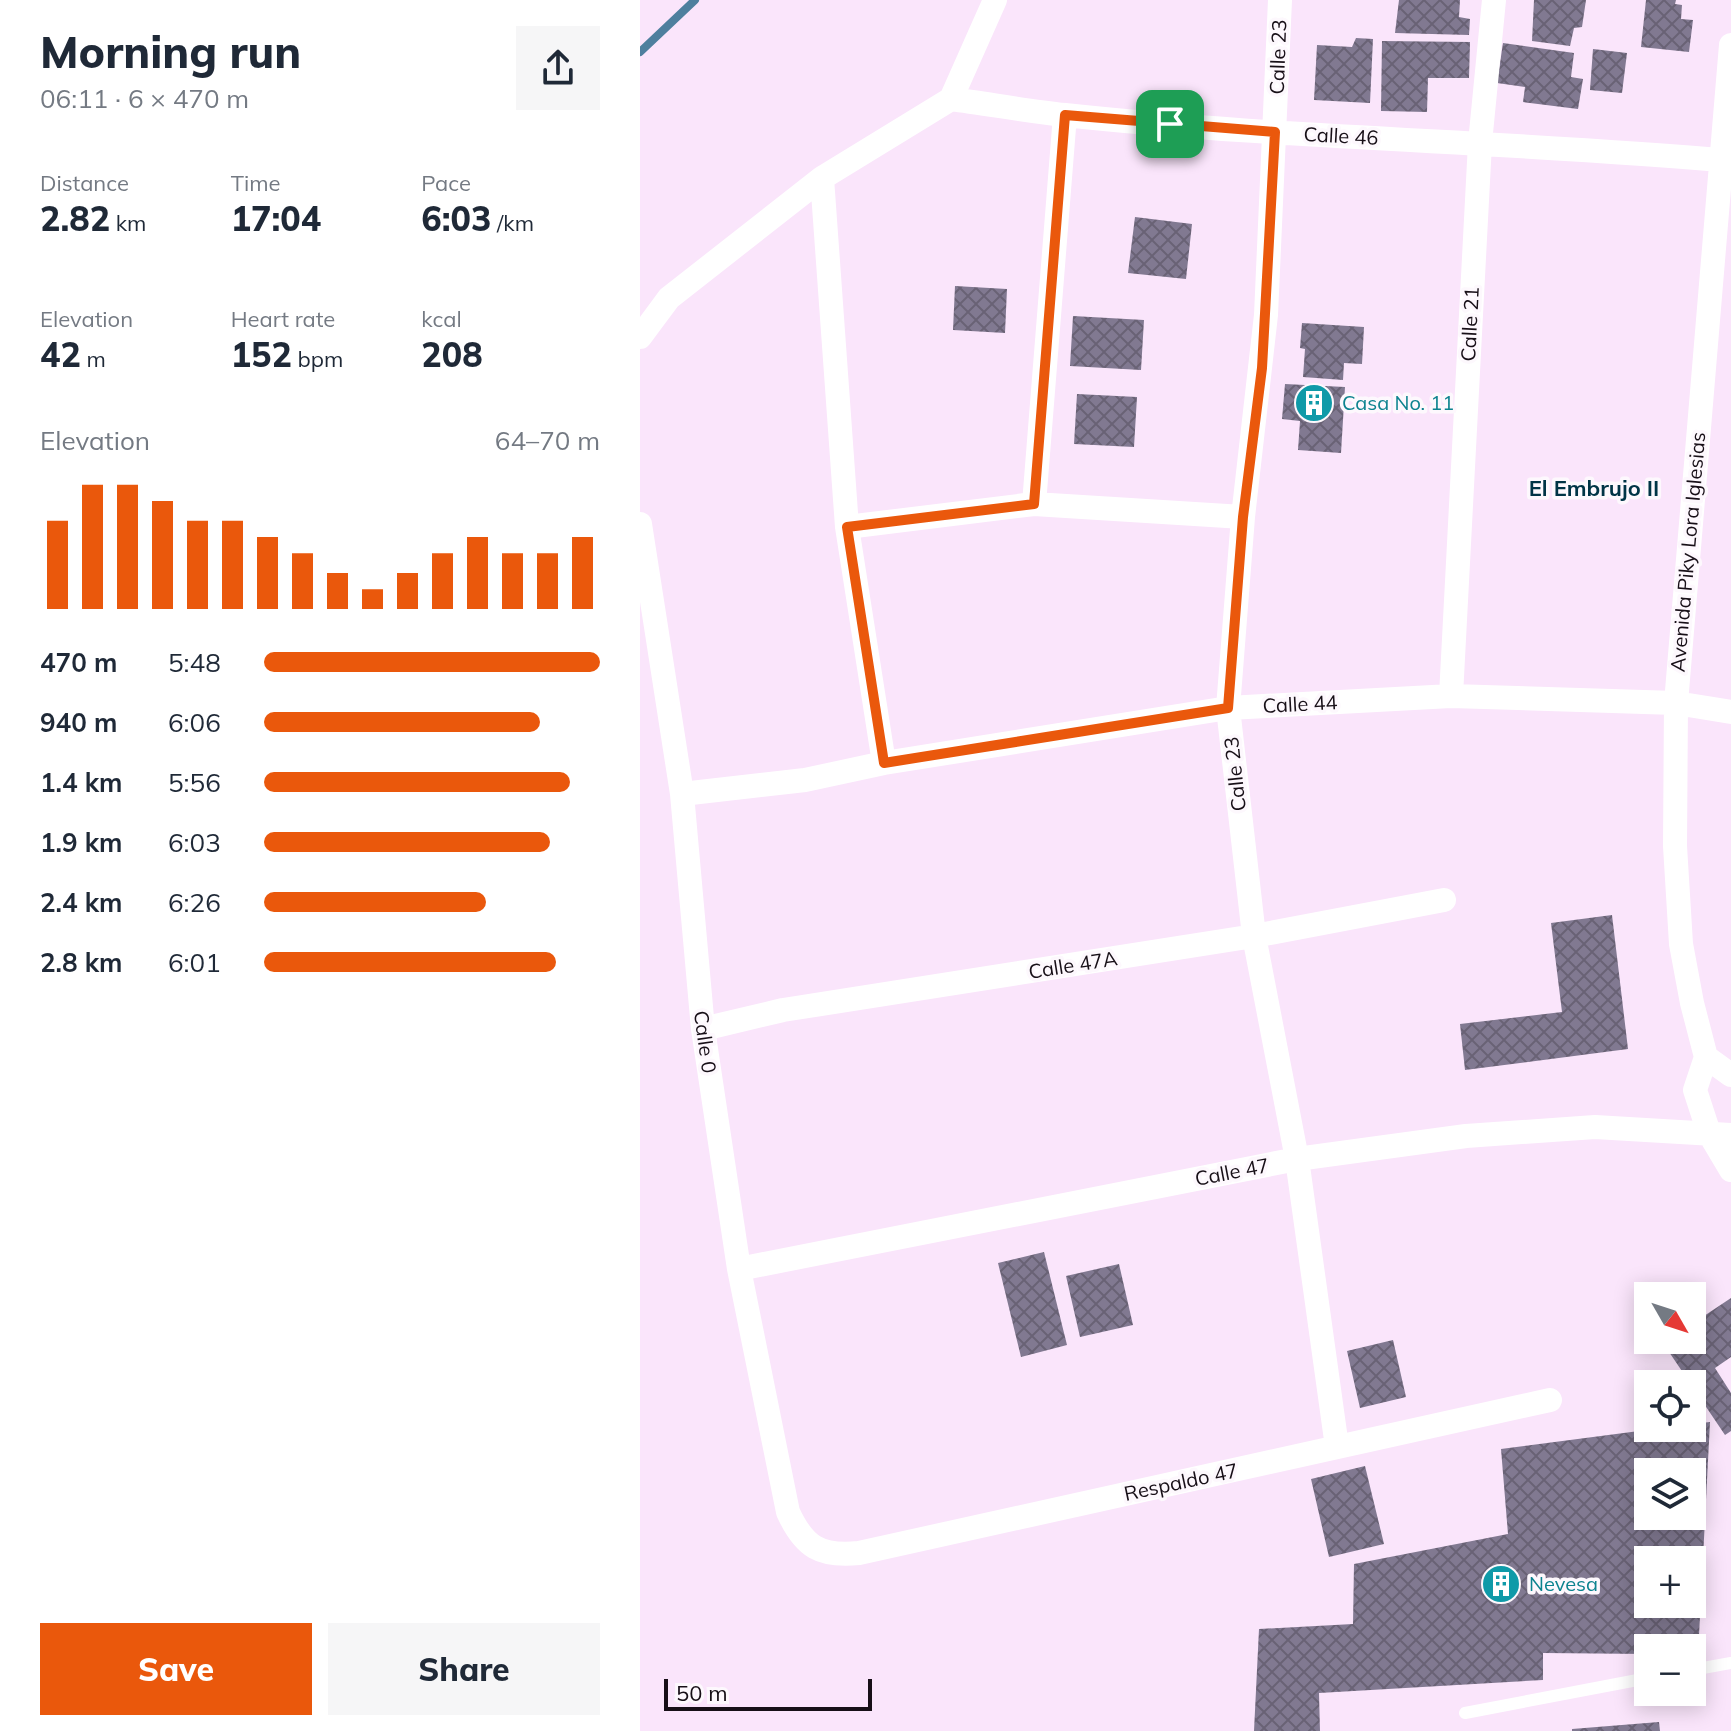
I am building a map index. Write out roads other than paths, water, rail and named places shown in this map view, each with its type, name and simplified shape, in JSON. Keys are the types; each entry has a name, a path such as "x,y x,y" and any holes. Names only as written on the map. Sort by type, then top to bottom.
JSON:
{"street":[{"path":"640,337 669,298 822,178 951,99 995,0"},
{"name":"Calle 23","path":"1280,0 1262,368 1243,517 1228,708 1254,936 1297,1159 1337,1447"},
{"name":"Calle 21","path":"1451,696 1480,143 1494,0"},
{"name":"Avenida Piky Lora Iglesias","path":"1731,45 1726,161 1676,703 1675,846 1681,944 1706,1057 1695,1090 1720,1134 1731,1170"},
{"name":"Calle 46","path":"951,99 1065,115 1275,132 1726,161"},
{"path":"1034,504 1065,115"},
{"path":"822,178 847,527 884,763"},
{"path":"847,527 1034,504 1243,517"},
{"name":"Calle 0","path":"640,524 682,794 703,1029 739,1269 788,1512 797,1532 813,1547"},
{"name":"Calle 44","path":"682,794 805,780 884,763 1228,708 1451,696 1676,703 1731,712"},
{"name":"Calle 47A","path":"703,1029 783,1010 1254,936 1444,900"},
{"path":"1706,1057 1731,1075"},
{"name":"Calle 47","path":"739,1269 1297,1159 1466,1136 1595,1127 1720,1134"},
{"name":"Respaldo 47","path":"813,1547 835,1555 859,1553 1550,1400"}],"lane":[{"path":"1706,1667 1731,1663"},
{"path":"1465,1713 1634,1681"}],"waterway":[{"path":"640,52 695,0"}],"place":[{"name":"Casa No. 11","path":"1314,403"},
{"name":"Nevesa","path":"1501,1584"}],"district":[{"name":"El Embrujo II","path":"1594,488"}]}
